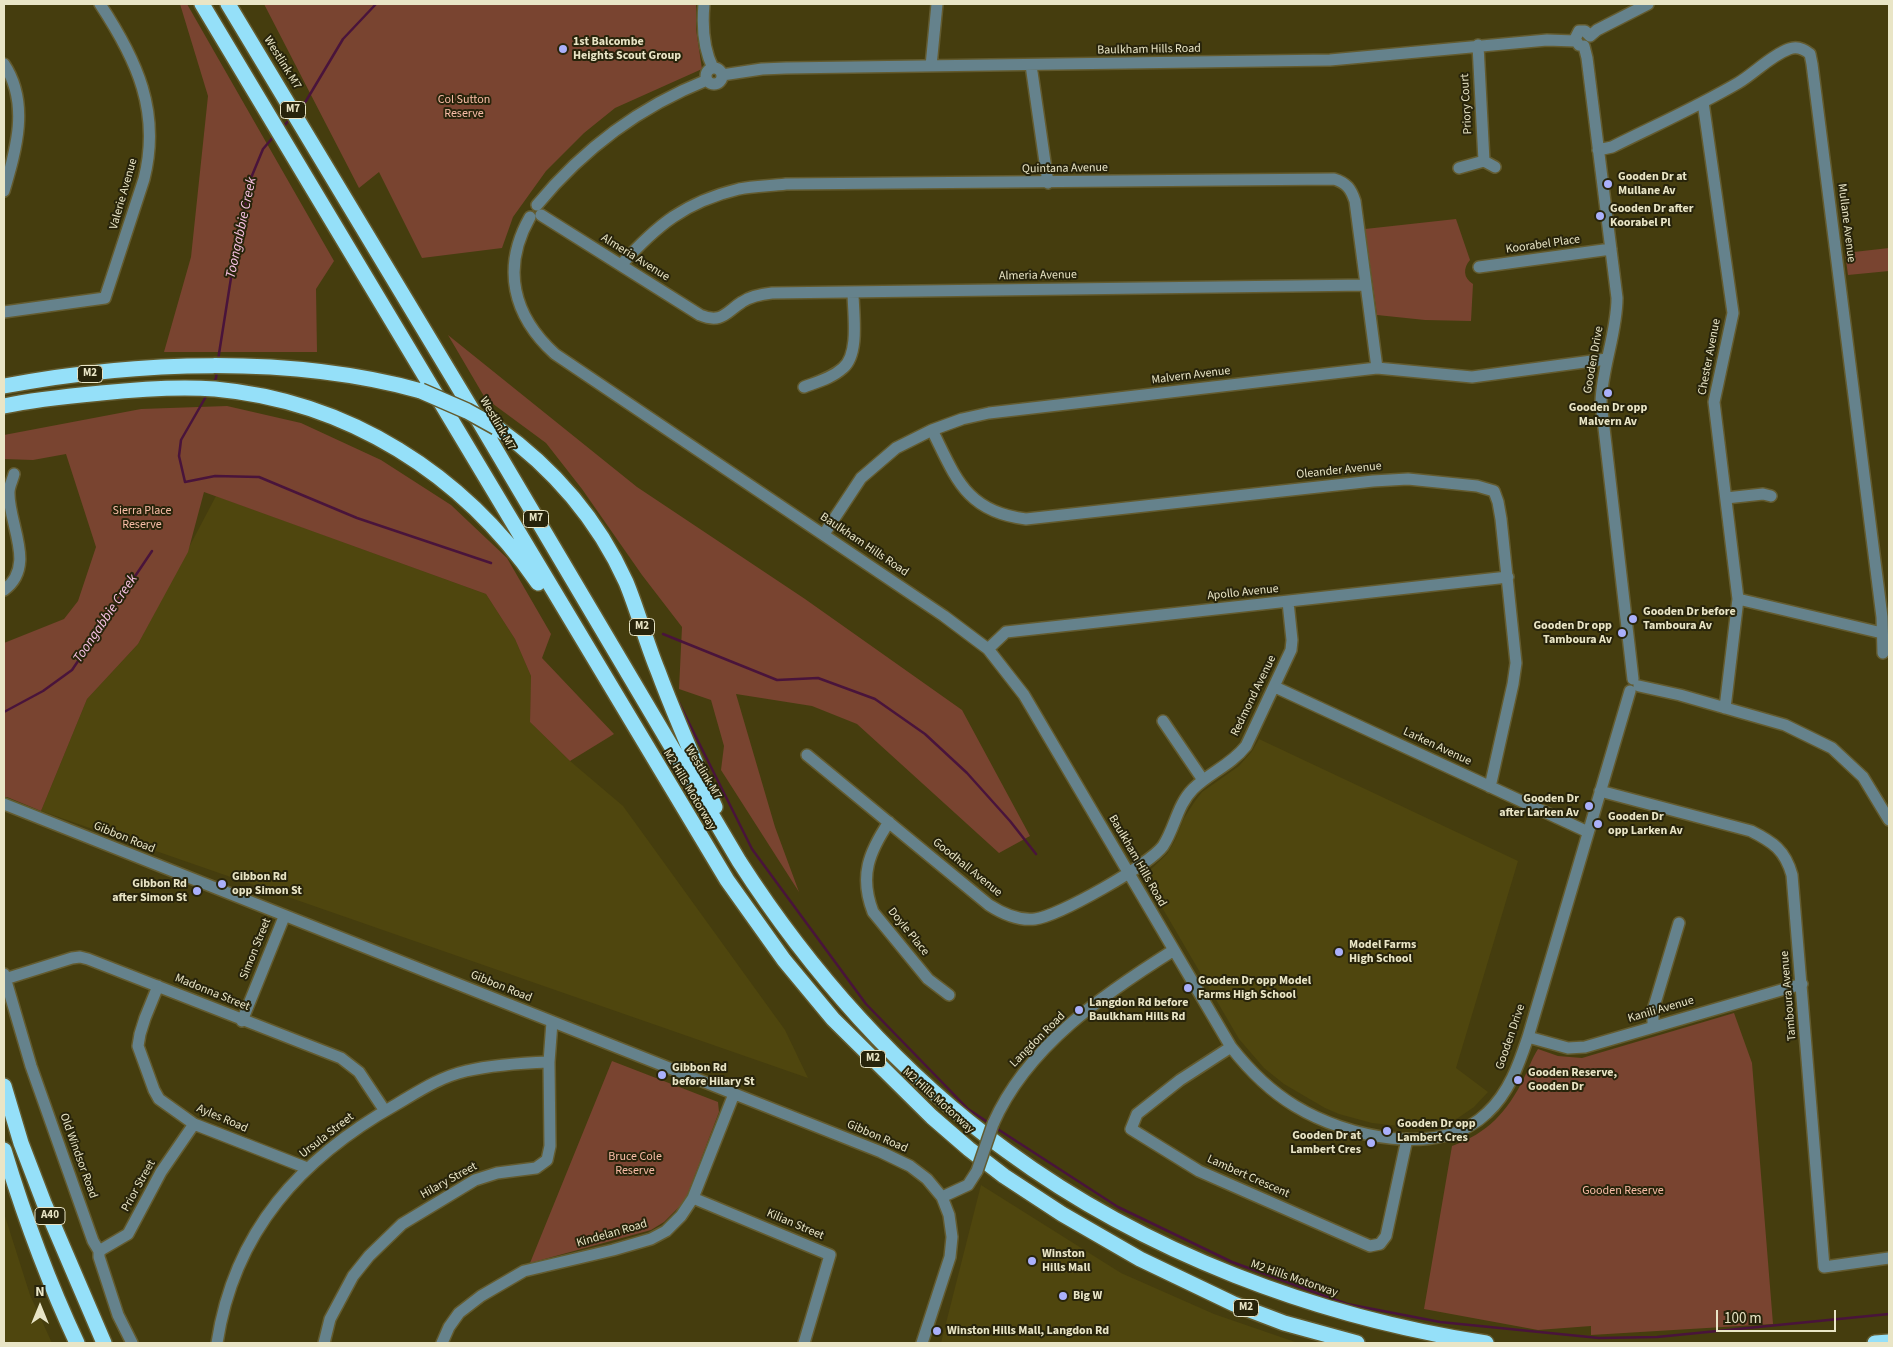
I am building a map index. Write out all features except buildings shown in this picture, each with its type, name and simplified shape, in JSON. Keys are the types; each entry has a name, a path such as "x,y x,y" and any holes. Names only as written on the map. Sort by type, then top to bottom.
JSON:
{"highway":[{"name":"M7","path":"202,4 570,620"},
{"name":"Westlink M7","path":"228,4 333,177 739,861"},
{"name":"M2","path":"4,386 67,376 127,370 176,367 258,367 352,375 384,381 421,391 467,411 496,427 536,458 564,486 588,516 614,557 626,583 679,725 739,861"},
{"name":"M2","path":"4,406 66,397 170,388 215,389 251,394 293,403 324,413 359,428 398,449 438,475 478,512 510,546 550,601 570,620"},
{"name":"M2 Hills Motorway","path":"570,620 726,880 757,923 784,960 833,1019 932,1117 968,1149 1004,1176 1062,1214 1140,1260 1234,1304 1284,1323 1357,1343"},
{"name":"M2 Hills Motorway","path":"739,861 757,891 796,944 882,1040 967,1120 1006,1151 1054,1183 1116,1220 1159,1241 1197,1259 1286,1294 1335,1310 1388,1324 1486,1343"},
{"name":"A40","path":"4,1086 27,1160 104,1343"},
{"name":"A40","path":"4,1150 21,1207 47,1276 77,1343"},
{"path":"1874,1343 1889,1342"}],"street":[{"name":"Valerie Avenue","path":"4,312 105,298 112,281 148,162 151,140 146,96 139,76 100,4"},
{"path":"704,4 705,44 708,56 718,72"},
{"path":"931,66 937,4"},
{"path":"1583,41 1596,30 1645,4"},
{"name":"Baulkham Hills Road","path":"1174,950 1024,696 988,649 944,616 555,354 543,344 528,325 520,306 514,266 518,244 536,212 571,166 610,133 647,108 707,80 712,84 718,83 721,80 718,72 786,68 1330,60 1547,40 1583,41"},
{"name":"Gooden Drive","path":"1174,950 1231,1047 1265,1084 1304,1111 1328,1123 1356,1132 1388,1138 1431,1138 1451,1134 1466,1128 1486,1114 1508,1086 1516,1070 1528,1037 1600,791 1634,686 1601,394 1617,307 1587,58 1583,41"},
{"name":"Priory Court","path":"1478,46 1484,161"},
{"name":"Mullane Avenue","path":"1598,150 1612,147 1703,102 1740,82 1790,48 1798,48 1810,54 1882,617 1883,653"},
{"path":"4,64 14,86 20,119 18,136 8,162 4,191"},
{"path":"1031,65 1048,183"},
{"name":"Chester Avenue","path":"1703,102 1733,313 1714,402 1738,599 1725,708"},
{"path":"1459,168 1484,161 1495,167"},
{"name":"Quintana Avenue","path":"622,266 643,240 660,225 677,214 717,196 742,189 786,184 1048,183 1324,178 1344,182 1352,191 1377,368"},
{"name":"Almeria Avenue","path":"536,212 700,315 718,324 745,300 767,293 1353,287 1366,285"},
{"name":"Koorabel Place","path":"1479,267 1611,250"},
{"path":"804,387 837,372 846,366 851,358 854,346 853,292"},
{"name":"Malvern Avenue","path":"824,534 861,478 896,448 932,430 962,419 989,413 1377,368 1472,377 1607,359"},
{"name":"Oleander Avenue","path":"932,430 954,476 976,502 999,514 1026,519 1373,480 1408,479 1488,488 1494,492 1498,502 1508,577 1516,663 1490,787"},
{"path":"4,590 12,584 19,568 20,554 8,491 14,474"},
{"path":"1726,498 1763,494 1772,496"},
{"name":"Apollo Avenue","path":"988,649 1006,632 1508,577"},
{"path":"1738,599 1882,633"},
{"name":"Redmond Avenue","path":"1128,872 1148,860 1163,845 1182,803 1193,789 1230,762 1246,746 1291,650 1292,640 1288,602"},
{"path":"1634,686 1680,695 1785,725 1832,748 1863,777 1889,820"},
{"name":"Larken Avenue","path":"1275,687 1588,832"},
{"path":"1163,721 1204,780"},
{"name":"Goodhall Avenue","path":"807,755 989,905 1016,918 1033,919 1048,917 1076,903 1128,872"},
{"name":"Tamboura Avenue","path":"1600,791 1751,831 1780,849 1788,860 1792,874 1802,984 1824,1267 1889,1258"},
{"name":"Gibbon Road","path":"4,804 896,1159 927,1179 942,1197"},
{"name":"Gibbon Road","path":"4,811 39,819"},
{"name":"Doyle Place","path":"889,822 877,840 870,856 866,882 868,899 873,912 928,979 948,995"},
{"name":"Simon Street","path":"242,1020 284,916"},
{"path":"1653,1027 1653,1010 1679,923"},
{"name":"Langdon Road","path":"942,1197 968,1185 978,1171 993,1124 1011,1089 1037,1057 1098,1003 1174,950"},
{"name":"Madonna Street","path":"4,976 80,957 341,1058 359,1072 385,1111"},
{"name":"Old Windsor Road","path":"4,976 36,1083 93,1241 99,1251 99,1257 118,1315 132,1343"},
{"name":"Kanili Avenue","path":"1528,1037 1568,1048 1576,1048 1802,984"},
{"name":"Ayles Road","path":"158,986 142,1026 138,1046 159,1099 194,1124 307,1168"},
{"name":"Hilary Street","path":"324,1343 330,1320 353,1276 369,1256 402,1224 476,1180 497,1173 536,1168 547,1160 550,1146 549,1062 552,1022"},
{"name":"Lambert Crescent","path":"1231,1047 1180,1080 1137,1114 1131,1129 1199,1171 1370,1246 1380,1244 1386,1236 1406,1139"},
{"name":"Ursula Street","path":"217,1343 222,1316 234,1280 251,1242 266,1216 286,1190 307,1168 346,1136 385,1111 440,1080 465,1072 521,1063 549,1062"},
{"name":"Kindelan Road","path":"442,1343 458,1313 510,1278 524,1271 651,1239 666,1231 687,1209 693,1198 734,1094"},
{"name":"Prior Street","path":"99,1251 122,1238 133,1227 162,1172 194,1124"},
{"path":"922,1343 950,1257 949,1215 942,1197"},
{"name":"Kilian Street","path":"693,1198 830,1255 804,1343"}],"shaded area":[{"path":"216,496 486,594 515,639 531,676 530,722 570,761 623,806 785,1030 808,1078 41,811 87,699 138,644"},
{"name":"Model Farms High School","path":"1259,739 1518,861 1456,1068 1488,1092 1474,1107 1458,1118 1445,1123 1409,1127 1372,1123 1325,1108 1284,1084 1264,1068 1239,1039 1146,880 1148,872 1167,854 1184,818 1202,792 1239,766 1252,751"},
{"name":"Winston Hills Mall","path":"981,1185 1121,1273 1214,1314 1298,1343 941,1343"},
{"path":"4,1213 30,1295 52,1343 4,1343"}],"green space":[{"path":"180,4 187,4 334,261 316,289 317,352 164,352 191,257 208,96"},
{"name":"Col Sutton Reserve","path":"264,4 696,4 696,29 702,69 615,108 584,133 546,171 513,217 502,248 422,258 379,172 359,188"},
{"path":"1456,219 1470,260 1466,266 1465,273 1467,279 1473,284 1471,321 1425,320 1377,315 1365,229"},
{"path":"1889,248 1889,271 1848,275 1845,253"},
{"path":"448,335 637,487 805,599 962,710 1030,836 999,853 857,724 812,706 736,694 775,827 799,892 721,770 724,746 711,700 679,689 682,627 642,575 582,489 546,443 485,398"},
{"name":"Sierra Place Reserve","path":"227,406 301,423 381,460 451,505 507,558 551,634 542,658 614,734 570,761 530,722 531,676 515,639 486,594 204,492 188,552 138,644 87,699 41,811 4,797 4,643 64,619 78,601 96,547 66,454 33,460 4,459 4,435 141,409"},
{"name":"Gooden Reserve","path":"1734,1013 1752,1063 1773,1324 1591,1335 1591,1326 1538,1330 1424,1309 1452,1146 1476,1135 1503,1111 1518,1090 1538,1049 1558,1056 1582,1058"},
{"name":"Bruce Cole Reserve","path":"612,1061 718,1102 719,1112 685,1201 664,1222 651,1230 530,1263"}],"waterway":[{"name":"Toongabbie Creek","path":"299,109 306,101 343,39 376,4"},
{"name":"Toongabbie Creek","path":"282,128 290,119"},
{"name":"Toongabbie Creek","path":"218,360 234,259 251,178 263,149 275,135"},
{"name":"Toongabbie Creek","path":"213,384 217,370"},
{"path":"208,393 181,440 179,456 185,482 215,476 259,477 357,518 491,563"},
{"name":"Toongabbie Creek","path":"4,712 43,691 72,670 152,551"},
{"path":"663,634 777,680 818,678 875,699 925,734 967,773 1010,821 1036,854"},
{"path":"675,695 752,849 866,1004 968,1109 989,1123"},
{"path":"996,1128 1118,1207 1232,1262 1347,1304 1440,1322 1599,1338 1657,1337 1889,1314"}],"place":[{"name":"1st Balcombe Heights Scout Group","path":"563,49"},
{"name":"Gooden Dr at Mullane Av","path":"1608,184"},
{"name":"Gooden Dr after Koorabel Pl","path":"1600,216"},
{"name":"Gooden Dr opp Malvern Av","path":"1608,393"},
{"name":"Gooden Dr before Tamboura Av","path":"1633,619"},
{"name":"Gooden Dr opp Tamboura Av","path":"1622,633"},
{"name":"Gooden Dr after Larken Av","path":"1589,806"},
{"name":"Gooden Dr opp Larken Av","path":"1598,824"},
{"name":"Gibbon Rd opp Simon St","path":"222,884"},
{"name":"Gibbon Rd after Simon St","path":"197,891"},
{"name":"Model Farms High School","path":"1339,952"},
{"name":"Gooden Dr opp Model Farms High School","path":"1188,988"},
{"name":"Langdon Rd before Baulkham Hills Rd","path":"1079,1010"},
{"name":"Gibbon Rd before Hilary St","path":"662,1075"},
{"name":"Gooden Reserve, Gooden Dr","path":"1518,1080"},
{"name":"Gooden Dr opp Lambert Cres","path":"1387,1131"},
{"name":"Gooden Dr at Lambert Cres","path":"1371,1143"},
{"name":"Winston Hills Mall","path":"1032,1261"},
{"name":"Big W","path":"1063,1296"},
{"name":"Winston Hills Mall, Langdon Rd","path":"937,1331"}]}
